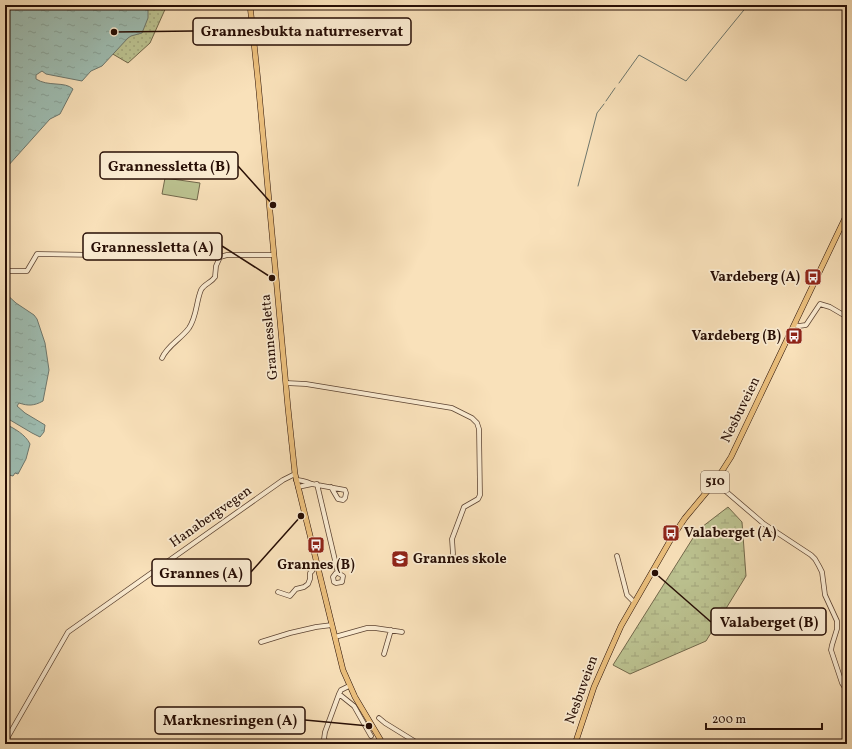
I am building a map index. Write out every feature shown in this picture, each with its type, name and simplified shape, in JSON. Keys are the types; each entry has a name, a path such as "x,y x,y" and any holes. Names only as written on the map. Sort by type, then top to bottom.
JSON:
{"main road":[{"name":"Grannessletta","path":"250,5 296,480 343,670 349,686 383,744"},
{"name":"Nesbuveien","path":"575,744 601,668 615,638 671,539 685,518 715,482 731,457 743,435 847,214"}],"street":[{"path":"9,271 27,271 37,254 220,258 233,255 274,255"},
{"path":"162,358 191,323 196,313 201,290 203,286 215,277 220,258"},
{"path":"795,325 806,325 820,304 830,307 847,317"},
{"path":"286,383 299,383 446,407 458,411 477,423 479,426 480,438 480,495 478,500 467,504 464,507 452,539 453,554"},
{"name":"Hanabergvegen","path":"5,742 68,632 283,480 295,474"},
{"path":"296,480 303,480 331,487"},
{"path":"715,482 764,524 813,557 817,562 822,572 825,595 837,621 837,629 832,650 842,683 847,691"},
{"path":"298,487 315,484"},
{"path":"315,484 338,573"},
{"path":"618,556 627,595 634,602"},
{"path":"300,566 309,568 312,571"},
{"path":"312,571 318,569"},
{"path":"278,592 290,596 296,589 306,586 310,582 310,573 312,571"},
{"path":"261,642 297,631 332,625"},
{"path":"335,637 367,628 402,632"},
{"path":"384,654 391,630"},
{"path":"328,744 324,741 324,736 339,694 341,690 349,686"},
{"path":"339,694 354,706 371,736"},
{"path":"379,718 419,744"}],"green space":[{"path":"57,5 167,5 150,43 128,63 106,50"},
{"path":"165,178 200,183 197,200 162,194"},
{"path":"728,507 742,522 746,576 706,641 630,674 613,665 698,530"}],"water":[{"path":"5,5 148,5 148,18 142,33 128,38 102,66 91,71 82,81 46,74 42,71 36,75 36,79 46,83 66,85 73,89 60,114 50,119 7,167 5,167"},
{"path":"5,293 16,303 34,315 37,319 45,343 49,370 43,401 31,405 19,403 17,406 25,413 45,425 44,432 40,437 5,417"},
{"path":"5,424 23,435 30,444 26,459 18,474 15,473 13,476 5,474"}],"waterway":[{"path":"619,83 639,55 686,81 748,5"},
{"path":"606,101 615,88"},
{"path":"578,186 597,113 604,104"}],"place":[{"name":"Grannesbukta naturreservat","path":"114,32"},
{"name":"Grannessletta (B)","path":"273,205"},
{"name":"Vardeberg (A)","path":"813,277"},
{"name":"Grannessletta (A)","path":"272,278"},
{"name":"Vardeberg (B)","path":"794,336"},
{"name":"Grannes (A)","path":"301,516"},
{"name":"Valaberget (A)","path":"671,533"},
{"name":"Grannes (B)","path":"316,545"},
{"name":"Grannes skole","path":"400,559"},
{"name":"Valaberget (B)","path":"655,573"},
{"name":"Marknesringen (A)","path":"369,726"}]}
